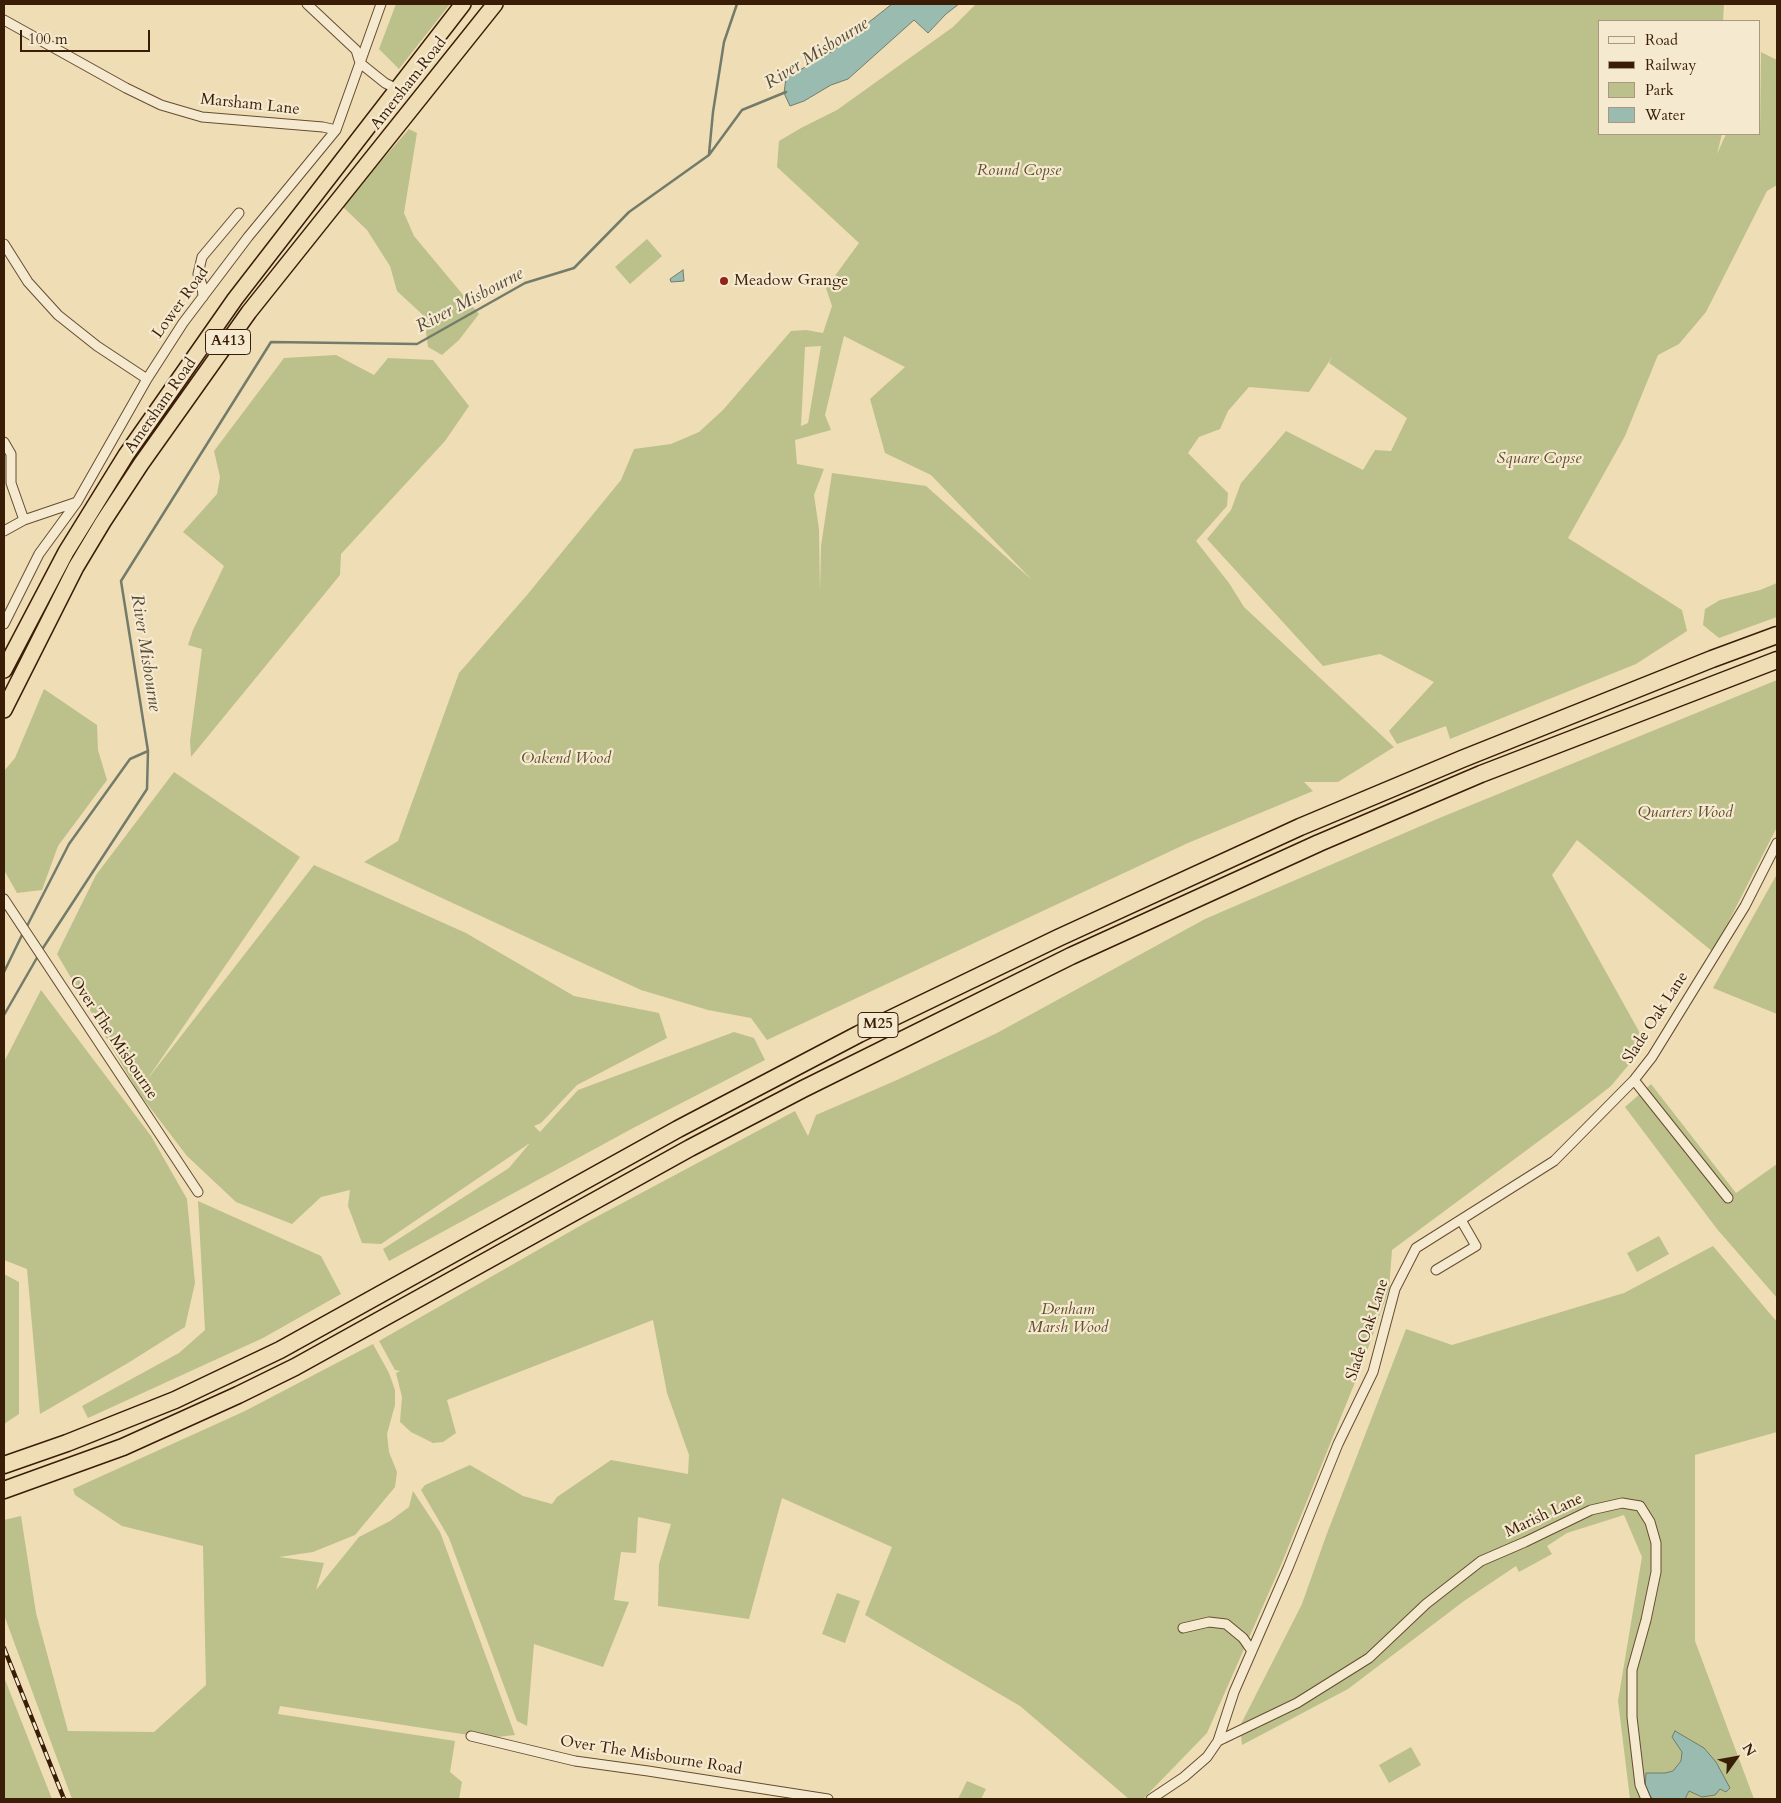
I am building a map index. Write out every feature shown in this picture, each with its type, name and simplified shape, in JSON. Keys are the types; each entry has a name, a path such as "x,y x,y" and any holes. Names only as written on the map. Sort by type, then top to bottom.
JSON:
{"highway":[{"name":"A413","path":"4,670 66,552 126,455 235,299 463,4"},
{"name":"Amersham Road","path":"4,710 76,568 141,464 249,312 494,4"},
{"name":"M25","path":"4,1465 67,1443 157,1407 280,1350 686,1125 859,1034 1058,938 1300,827 1453,762 1777,635"},
{"name":"M25","path":"4,1490 123,1447 238,1396 295,1367 705,1140 851,1064 1071,956 1319,843 1472,778 1777,660"}],"street":[{"path":"307,4 356,50 360,63 397,90"},
{"name":"Lower Road","path":"4,624 39,554 77,502 147,378 183,323 248,238 336,130 381,4"},
{"name":"Marsham Lane","path":"4,20 126,88 161,105 202,117 323,127 336,130"},
{"path":"203,297 198,274 202,257 239,213"},
{"path":"4,244 28,282 58,315 97,346 147,378"},
{"path":"4,442 11,454 12,483 15,498 24,520"},
{"path":"4,532 24,520 77,502"},
{"name":"Slade Oak Lane","path":"1151,1799 1190,1772 1207,1757 1218,1741 1234,1692 1288,1568 1338,1444 1373,1372 1395,1289 1416,1248 1554,1161 1634,1080 1652,1057 1744,906 1777,843"},
{"name":"Over The Misbourne","path":"4,899 42,960 198,1192"},
{"path":"1634,1080 1728,1198"},
{"path":"1436,1270 1476,1246 1461,1220"},
{"name":"Marish Lane","path":"1218,1741 1297,1703 1369,1658 1426,1604 1481,1561 1590,1510 1622,1503 1640,1506 1650,1522 1656,1542 1656,1572 1646,1620 1632,1670 1632,1717 1640,1785 1646,1799"},
{"path":"1183,1628 1209,1622 1226,1624 1244,1638 1252,1650"},
{"name":"Over The Misbourne Road","path":"471,1736 575,1761 828,1799"}],"green space":[{"path":"396,4 450,4 399,69 379,49"},
{"path":"976,4 1724,4 1723,20 1598,20 1598,135 1722,135 1717,154 1726,135 1761,135 1761,52 1777,60 1777,185 1767,191 1706,312 1679,344 1658,355 1625,436 1568,538 1682,610 1687,631 1636,664 1450,739 1446,726 1397,744 1389,731 1434,682 1380,654 1323,666 1207,539 1231,510 1241,483 1286,431 1363,470 1375,450 1391,451 1407,418 1329,363 1332,357 1309,392 1249,387 1228,411 1220,429 1199,437 1188,453 1228,493 1227,506 1196,541 1229,583 1244,607 1394,747 1338,782 1304,782 1313,791 1188,843 767,1040 751,1018 708,1010 641,990 364,862 398,841 459,673 527,595 621,480 634,449 671,444 699,432 723,410 791,331 806,330 823,333 832,306 826,288 859,243 777,167 779,141 837,110 953,27","holes":["844,336 905,367 870,399 885,453 931,475 1032,580 926,486 832,473 821,546 820,592 819,529 814,495 824,469 797,464 795,440 831,430 825,415","821,346 808,423 801,426 805,347"]},
{"path":"409,129 417,133 404,213 414,236 479,314 459,340 442,355 428,347 424,316 397,291 390,266 367,230 342,206"},
{"path":"647,239 662,256 630,284 615,267"},
{"path":"336,355 374,375 388,358 433,360 469,406 445,441 341,554 340,575 191,757 190,741 202,649 188,645 193,630 224,566 183,532 217,494 220,477 214,451 284,358"},
{"path":"1777,583 1777,617 1719,638 1703,625 1705,609 1720,600 1760,590"},
{"name":"Denham Marsh Wood","path":"1777,680 1777,827 1713,952 1577,840 1552,875 1646,1044 1611,1086 1392,1250 1389,1289 1362,1365 1281,1565 1207,1733 1143,1799 1129,1799 1020,1706 865,1615 892,1547 782,1498 749,1619 658,1606 659,1564 671,1524 638,1517 636,1553 621,1552 614,1600 629,1602 603,1667 534,1644 527,1726 517,1721 449,1538 421,1490 425,1485 470,1465 523,1496 552,1504 557,1497 611,1460 688,1474 689,1455 667,1393 653,1320 447,1400 456,1433 443,1442 433,1443 411,1432 400,1422 402,1397 396,1373 400,1371 395,1370 379,1341 585,1223 795,1111 808,1136 816,1115 897,1080 997,1033 1205,919 1437,819"},
{"path":"44,689 97,725 98,750 107,780 58,846 42,890 17,893 4,870 4,771 15,758"},
{"path":"174,772 300,857 146,1081 314,865 466,933 574,996 659,1013 667,1038 577,1085 541,1123 534,1126 540,1132 578,1090 734,1032 754,1038 765,1060 635,1127 389,1261 383,1249 509,1168 530,1143 381,1244 362,1243 348,1206 350,1190 321,1197 292,1224 236,1202 187,1156 138,1092 57,954 96,875"},
{"path":"1777,874 1777,1014 1713,988"},
{"path":"41,990 151,1136 187,1199 195,1283 185,1327 128,1363 40,1414 27,1269 4,1260 4,1062"},
{"path":"1651,1084 1736,1193 1777,1164 1777,1298 1717,1229 1625,1107"},
{"path":"198,1201 321,1256 341,1294 263,1338 88,1418 82,1406 179,1353 205,1330"},
{"path":"1659,1236 1669,1254 1637,1272 1627,1253"},
{"path":"1713,1246 1777,1322 1777,1432 1695,1455 1695,1641 1754,1799 1630,1799 1618,1701 1642,1557 1624,1515 1567,1533 1547,1546 1552,1554 1519,1572 1516,1566 1464,1601 1348,1689 1242,1745 1240,1726 1302,1604 1326,1536 1406,1329 1452,1345 1624,1293"},
{"path":"4,1274 19,1282 19,1414 4,1424"},
{"path":"373,1344 389,1373 395,1390 395,1405 387,1434 389,1452 397,1472 395,1487 355,1535 313,1552 279,1557 324,1563 316,1590 359,1537 390,1521 409,1507 413,1491 440,1532 515,1735 488,1738 280,1706 278,1714 455,1741 450,1772 462,1782 459,1799 72,1799 4,1615 4,1520 21,1516 36,1613 68,1731 154,1732 206,1685 203,1546 122,1526 75,1495 73,1489 245,1411"},
{"path":"837,1593 860,1601 845,1643 822,1634"},
{"path":"4,1677 52,1799 4,1799"},
{"path":"1411,1747 1421,1765 1389,1783 1379,1765"},
{"path":"967,1781 986,1789 981,1799 958,1799"}],"water":[{"path":"892,4 959,4 946,14 928,33 914,20 848,79 831,85 804,101 790,106 784,93 786,78 831,52"},
{"path":"683,270 684,281 671,282 670,279"},
{"path":"1675,1731 1704,1748 1716,1762 1730,1788 1726,1792 1720,1789 1715,1795 1702,1797 1689,1791 1685,1799 1653,1799 1645,1790 1646,1773 1673,1771 1681,1761 1682,1752 1672,1737"}],"waterway":[{"path":"709,154 713,112 724,42 737,4"},
{"name":"River Misbourne","path":"41,951 147,789 148,751 121,581 271,342 417,344 525,283 574,268 629,212 709,155 742,110 786,92"},
{"name":"River Misbourne","path":"26,928 69,844 130,759 148,751"},
{"name":"River Misbourne","path":"4,972 23,933"},
{"name":"River Misbourne","path":"4,1015 38,956"}],"railway":[{"path":"4,1648 64,1799"}],"place":[{"name":"Meadow Grange","path":"724,281"}],"park label":[{"name":"Round Copse","path":"1019,171"},
{"name":"Square Copse","path":"1539,459"},
{"name":"Oakend Wood","path":"566,759"},
{"name":"Quarters Wood","path":"1685,813"}]}
